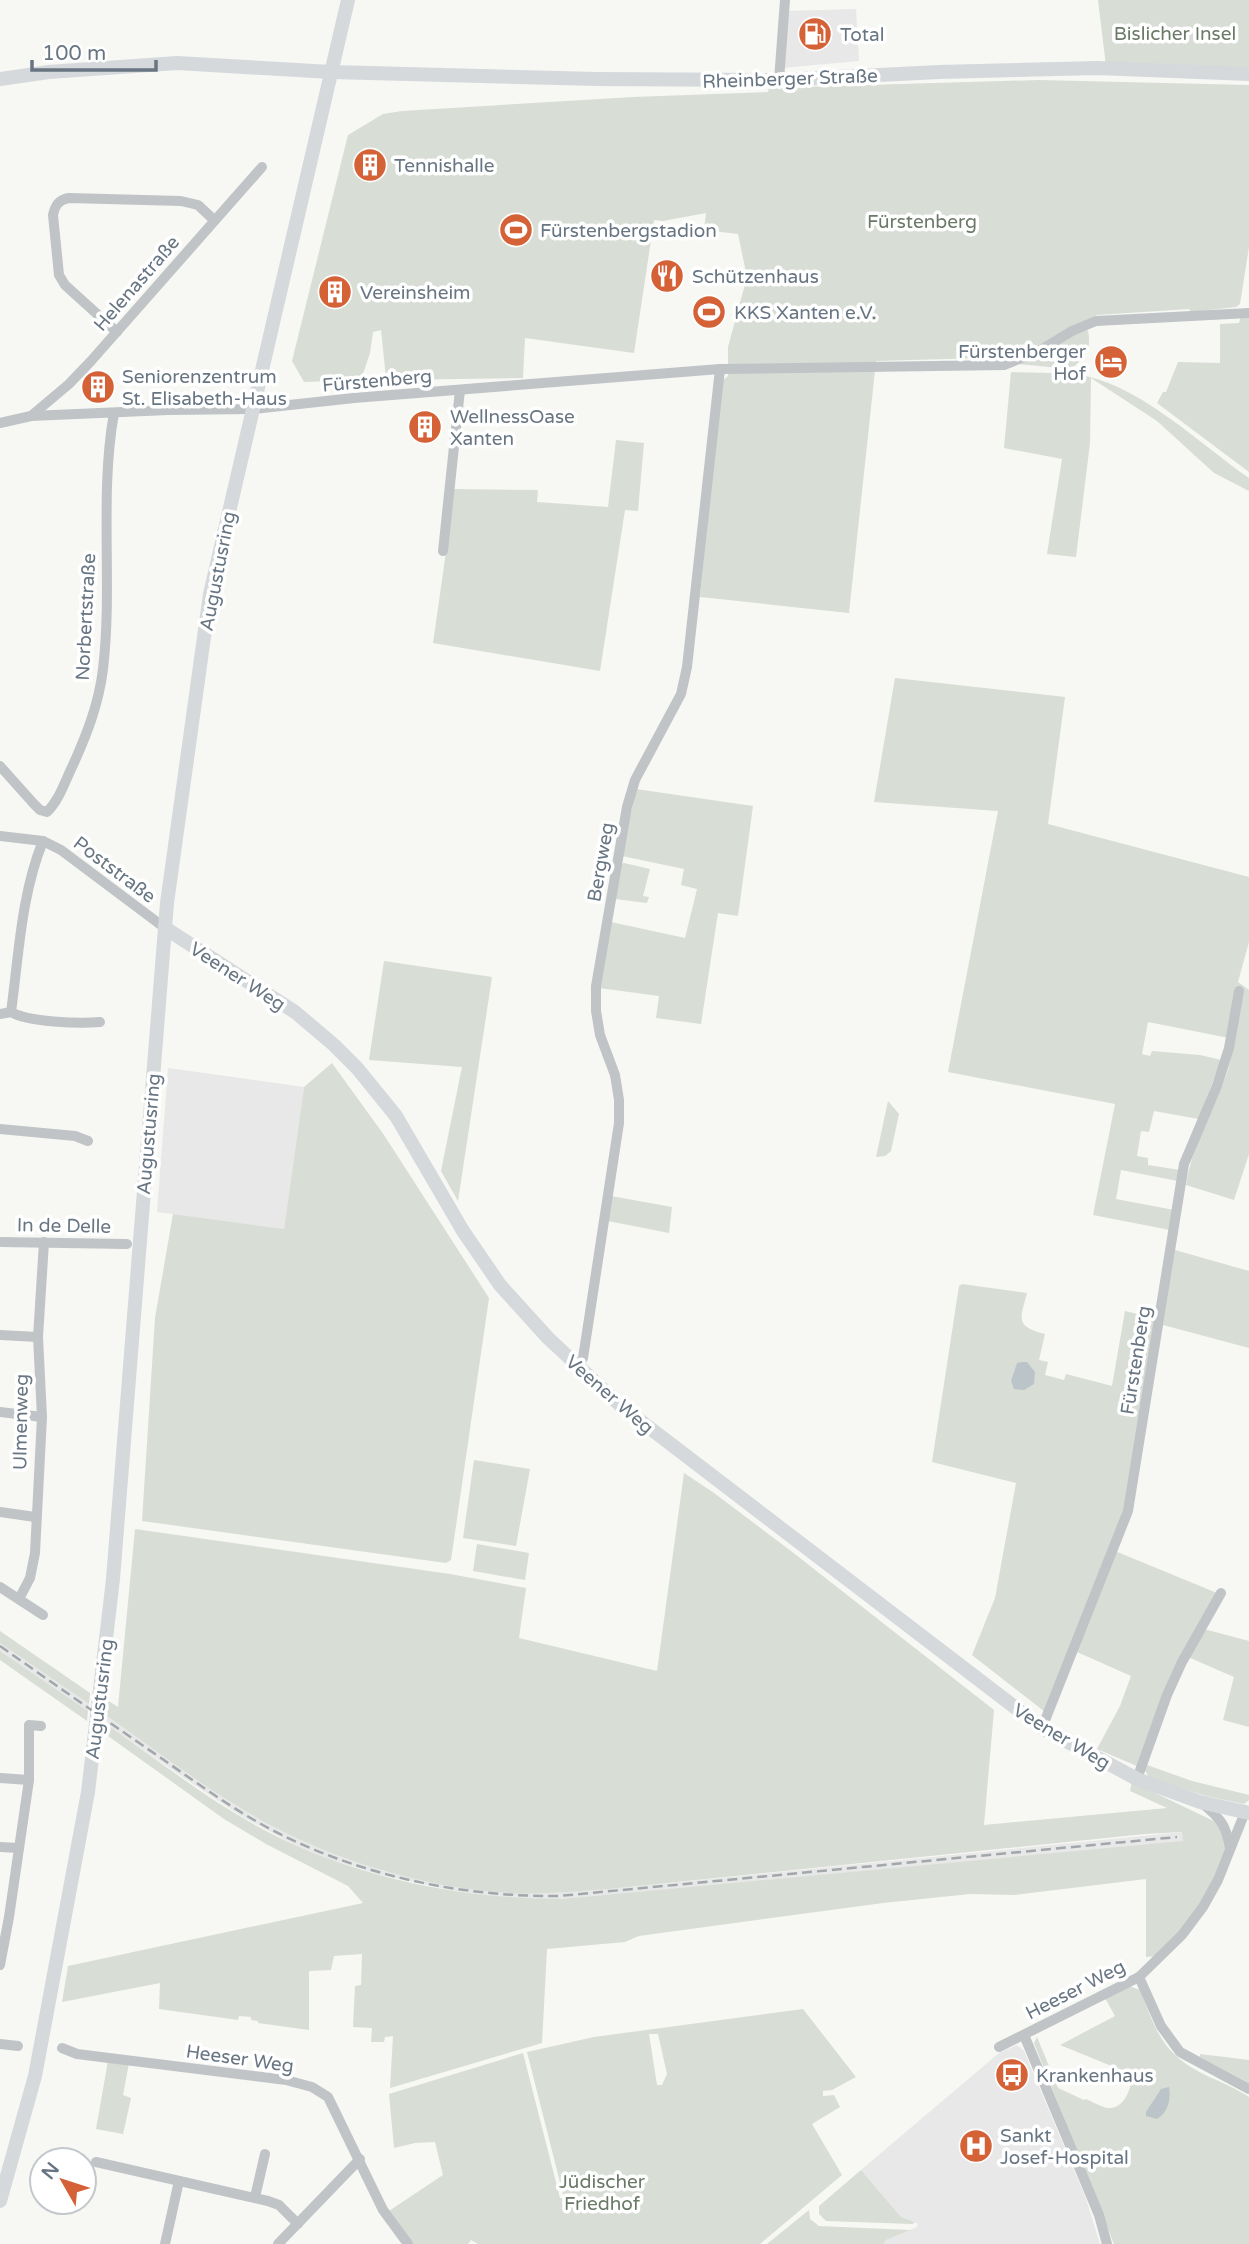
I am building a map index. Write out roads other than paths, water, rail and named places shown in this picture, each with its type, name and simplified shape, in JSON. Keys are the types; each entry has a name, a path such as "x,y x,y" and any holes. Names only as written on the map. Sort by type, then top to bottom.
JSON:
{"main road":[{"path":"331,72 348,0"},
{"name":"Rheinberger Straße","path":"0,79 49,72 177,62 331,72 596,79 779,80 1097,68 1249,75"},
{"name":"Augustusring","path":"0,2200 41,2049 78,1852 96,1731 121,1482 165,928 210,593 331,72"},
{"name":"Veener Weg","path":"165,928 295,1012 357,1068 396,1116 463,1231 500,1285 528,1318 577,1367 655,1433 1042,1728 1137,1779 1200,1802 1247,1813"}],"street":[{"path":"779,80 785,0"},
{"name":"Helenastraße","path":"31,416 69,384 262,167"},
{"path":"117,332 65,285 59,275 52,215 55,206 69,198 181,201 198,205 214,220"},
{"name":"Fürstenberg","path":"0,423 31,416 253,410 354,398 720,369 1004,365 1039,351 1072,331 1096,321 1249,313"},
{"name":"Bergweg","path":"577,1367 583,1358 619,1123 615,1075 600,1035 596,986 627,807 635,780 681,694 687,667 720,369"},
{"path":"443,551 460,390"},
{"name":"Norbertstraße","path":"0,766 40,810 47,811 58,798 83,741 97,699 106,638 107,477 114,413"},
{"name":"Poststraße","path":"0,836 43,841 69,856 165,928"},
{"path":"43,841 32,869 25,900 6,1013 84,1024 100,1023"},
{"name":"Fürstenberg","path":"1042,1728 1128,1511 1184,1164 1217,1086 1229,1048 1239,990"},
{"path":"0,1129 75,1136 88,1141"},
{"name":"In de Delle","path":"0,1242 127,1244"},
{"name":"Ulmenweg","path":"19,1600 30,1578 35,1553 42,1417 38,1337 44,1242"},
{"path":"0,1335 38,1337"},
{"path":"0,1412 42,1417"},
{"path":"0,1512 35,1517"},
{"path":"0,1587 43,1615"},
{"path":"1137,1779 1167,1695 1221,1592"},
{"path":"0,1965 5,1917 29,1780 30,1725"},
{"path":"0,1778 29,1780"},
{"path":"1200,1802 1216,1815 1226,1829 1231,1851"},
{"name":"Heeser Weg","path":"999,2047 1139,1977 1182,1935 1208,1898 1247,1813"},
{"path":"0,1847 19,1848"},
{"path":"1139,1977 1161,2026 1180,2052 1249,2089"},
{"path":"1024,2035 1100,2215 1107,2244"},
{"path":"0,2044 18,2046"},
{"name":"Heeser Weg","path":"62,2048 77,2054 286,2080 312,2087 328,2097 383,2210 408,2244"},
{"path":"255,2197 265,2154"},
{"path":"278,2244 360,2159"},
{"path":"98,2162 255,2197 279,2205 298,2224"},
{"path":"165,2244 178,2181"}],"railway":[{"path":"0,1646 205,1789 266,1827 314,1850 348,1862 417,1882 452,1888 488,1893 559,1896 1177,1837"}],"place":[{"name":"Total","path":"815,34"},
{"name":"Tennishalle","path":"370,165"},
{"name":"Fürstenbergstadion","path":"516,230"},
{"name":"Schützenhaus","path":"667,276"},
{"name":"Vereinsheim","path":"335,292"},
{"name":"KKS Xanten e.V.","path":"709,312"},
{"name":"Fürstenberger Hof","path":"1111,362"},
{"name":"Seniorenzentrum St. Elisabeth-Haus","path":"98,387"},
{"name":"WellnessOase Xanten","path":"425,427"},
{"name":"Krankenhaus","path":"1012,2075"},
{"name":"Sankt Josef-Hospital","path":"976,2146"}],"park label":[{"name":"Bislicher Insel","path":"1175,33"},
{"name":"Jüdischer Friedhof","path":"602,2192"}]}
